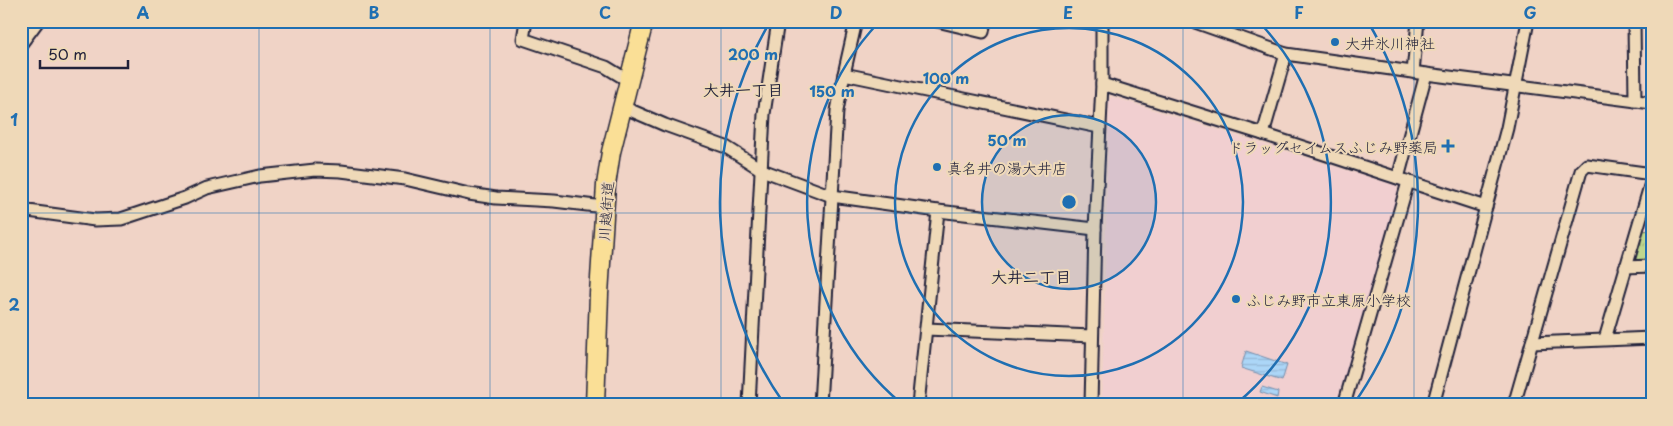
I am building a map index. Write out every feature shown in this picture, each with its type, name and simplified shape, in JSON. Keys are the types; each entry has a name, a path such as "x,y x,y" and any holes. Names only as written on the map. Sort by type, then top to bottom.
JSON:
{"highway":[{"name":"川越街道","path":"595,405 604,207 611,152 644,21"}],"street":[{"path":"21,44 38,21"},
{"path":"526,21 523,39 606,67 629,81"},
{"path":"749,405 764,114 778,21"},
{"path":"820,405 837,112 856,21"},
{"path":"937,21 983,32 986,21"},
{"path":"1091,405 1095,229 1102,84 1102,21"},
{"path":"1192,21 1286,54 1652,103"},
{"path":"1413,72 1418,21"},
{"path":"1433,405 1516,86 1528,21"},
{"path":"1634,21 1635,101"},
{"path":"1262,134 1286,54"},
{"path":"844,74 1099,127"},
{"path":"1344,405 1403,180 1426,74"},
{"path":"1102,84 1486,207"},
{"path":"623,107 665,125 726,147 762,170 832,196 938,211 1095,229"},
{"path":"1514,405 1581,171 1587,165 1652,174"},
{"path":"21,210 95,220 121,219 185,198 207,188 260,176 314,170 340,171 405,180 496,198 554,201 604,207"},
{"path":"1605,339 1652,179"},
{"path":"918,405 938,211"},
{"path":"1625,267 1652,266"},
{"path":"926,329 1092,336"},
{"path":"1532,343 1652,338"}],"shaded area":[{"name":"ふじみ野市立東原小学校","path":"1112,97 1397,186 1398,193 1337,405 1102,405 1109,100"},
{"path":"1652,194 1652,230 1642,230"}],"green space":[{"path":"1652,230 1652,263 1638,264 1634,259 1642,231"}],"water":[{"path":"1246,351 1287,365 1282,381 1241,368"},
{"path":"1262,387 1278,392 1277,398 1260,392"}],"place":[{"name":"大井氷川神社","path":"1335,42"},
{"name":"ドラッグセイムスふじみ野薬局","path":"1448,146"},
{"name":"真名井の湯大井店","path":"937,167"},
{"name":"ふじみ野市立東原小学校","path":"1236,299"}],"district":[{"name":"大井一丁目","path":"743,89"},
{"name":"大井二丁目","path":"1031,276"}]}
